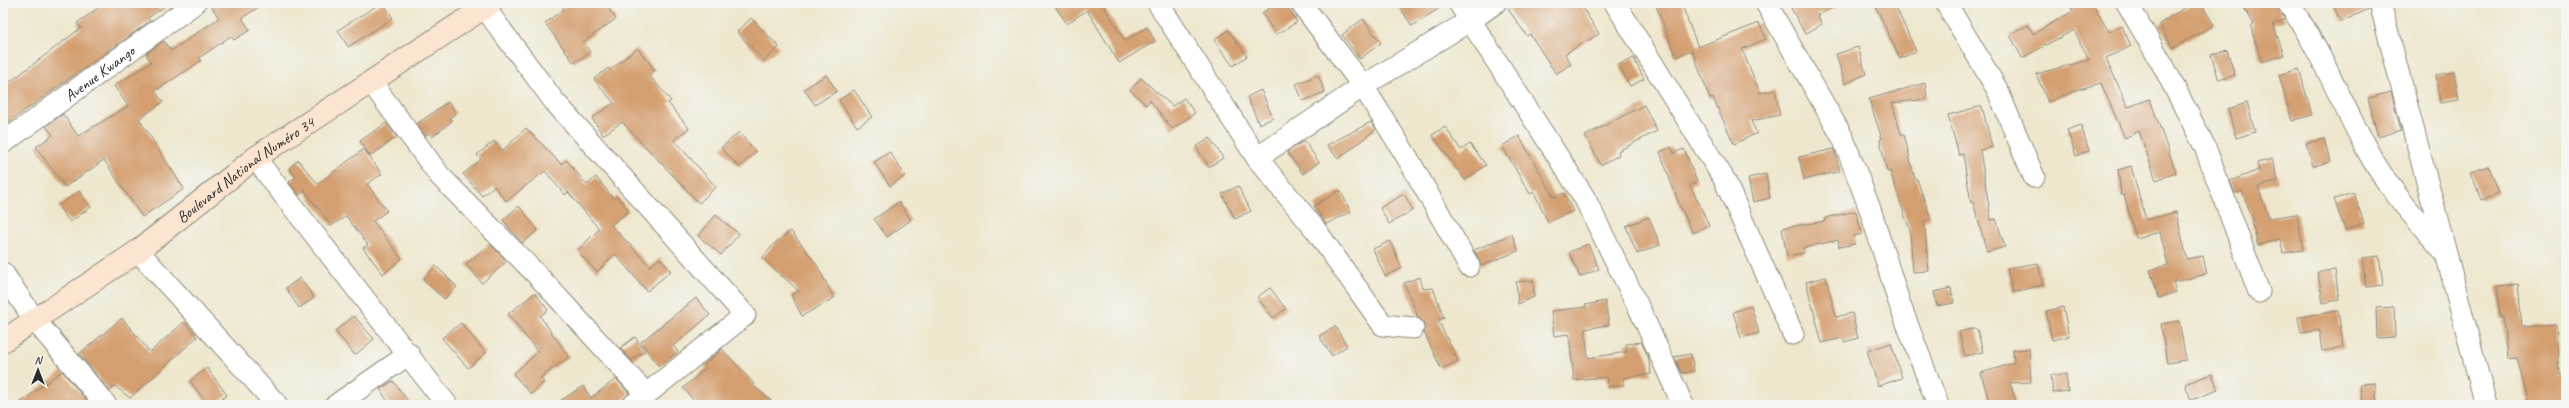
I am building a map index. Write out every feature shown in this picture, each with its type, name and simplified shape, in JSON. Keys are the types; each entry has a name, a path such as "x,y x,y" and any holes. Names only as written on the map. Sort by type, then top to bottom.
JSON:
{"main road":[{"name":"Boulevard National Numéro 34","path":"3,340 138,250 255,158 372,83 486,4"}],"street":[{"name":"Avenue Kwango","path":"3,143 195,3"},
{"path":"1158,3 1257,158 1315,229 1383,325 1413,328"},
{"path":"1301,3 1363,86 1407,156 1469,266"},
{"path":"1459,3 1584,197 1639,308 1683,405"},
{"path":"1257,158 1363,86 1471,20 1495,3"},
{"path":"1615,3 1724,179 1793,334"},
{"path":"1766,3 1843,138 1870,209 1900,305 1938,405"},
{"path":"1946,3 1997,89 2034,177"},
{"path":"2127,3 2164,67 2205,148 2259,292"},
{"path":"2288,3 2307,31 2366,149 2394,194 2447,253"},
{"path":"2380,3 2486,405"},
{"path":"372,83 440,176 539,277 639,399 745,315 554,101 486,4"},
{"path":"255,158 409,354 447,405"},
{"path":"138,250 277,405"},
{"path":"3,273 34,319 106,405"},
{"path":"336,405 409,354"}],"building":[{"path":"105,3 170,3 148,18 150,21 3,126 3,87 81,28 77,23"},
{"path":"209,3 265,3 242,18 250,30 234,40 231,36 199,58 201,61 155,91 163,102 139,119 184,189 142,217 104,160 65,187 36,147 53,135 46,126 63,114 78,136 128,106 114,86 151,62 146,54 164,41 171,51 219,18"},
{"path":"383,3 393,18 348,47 338,30"},
{"path":"560,3 605,3 616,19 583,42 590,52 574,63 545,23 564,9"},
{"path":"1053,3 1102,3 1125,41 1147,27 1155,41 1119,63 1087,10 1067,24"},
{"path":"1277,3 1285,3 1297,22 1276,35 1262,13"},
{"path":"1397,3 1447,3 1412,26"},
{"path":"1516,3 1580,3 1599,34 1565,54 1571,64 1556,74 1530,34 1527,36 1508,9"},
{"path":"1655,3 1681,3 1698,47 1759,23 1766,39 1742,49 1760,93 1775,90 1780,115 1751,121 1757,133 1734,144 1713,98 1710,99 1692,50 1676,57"},
{"path":"1800,3 1844,3 1817,15 1822,24 1805,34 1791,8"},
{"path":"1874,3 1894,3 1916,51 1900,59"},
{"path":"2068,3 2092,3 2109,32 2122,26 2131,46 2106,58 2128,107 2150,99 2176,173 2156,180 2139,131 2125,138 2101,83 2079,89 2048,102 2036,74 2089,60 2074,30 2022,58 2010,35 2028,25 2033,34 2073,11"},
{"path":"2192,3 2201,3 2214,25 2173,48 2159,24"},
{"path":"2241,3 2276,3 2285,20 2273,24 2284,55 2262,62 2252,32 2252,25 2254,24"},
{"path":"2332,3 2368,3 2369,9 2341,22"},
{"path":"751,18 779,47 764,61 737,32"},
{"path":"1363,19 1381,43 1360,59 1342,35"},
{"path":"1228,30 1247,56 1233,66 1214,40"},
{"path":"1858,47 1866,74 1845,84 1836,54"},
{"path":"637,48 655,70 649,75 671,101 668,103 689,128 674,140 716,187 699,203 622,122 603,135 592,118 614,103 594,79 608,68 610,70"},
{"path":"2227,50 2235,75 2219,80 2211,55"},
{"path":"1634,58 1644,79 1630,86 1619,65"},
{"path":"2299,69 2312,115 2292,121 2279,75"},
{"path":"2454,72 2459,100 2440,103 2436,75"},
{"path":"826,75 837,91 815,105 804,89"},
{"path":"1318,75 1325,92 1303,101 1296,84"},
{"path":"1141,78 1172,106 1184,98 1195,113 1172,129 1150,100 1146,105 1130,90"},
{"path":"1925,83 1927,99 1892,103 1901,134 1904,134 1915,179 1917,179 1931,219 1924,221 1929,271 1913,272 1910,231 1890,171 1887,172 1880,140 1882,139 1869,99"},
{"path":"854,90 872,117 857,127 839,100"},
{"path":"1261,90 1273,118 1259,124 1247,97"},
{"path":"2391,92 2401,130 2378,137 2368,98"},
{"path":"448,102 456,113 450,118 452,121 432,137 429,133 425,136 417,124"},
{"path":"2247,103 2255,132 2236,138 2228,109"},
{"path":"1644,105 1657,131 1618,151 1619,155 1601,165 1585,136"},
{"path":"1982,106 1992,147 1980,150 1991,220 1996,219 2005,247 1987,252 1973,202 1971,203 1963,154 1959,155 1948,115"},
{"path":"1371,122 1376,129 1338,159 1327,145"},
{"path":"386,123 397,137 370,156 360,141"},
{"path":"2081,125 2089,151 2076,156 2067,130"},
{"path":"1445,127 1461,150 1470,144 1486,165 1465,180 1432,135"},
{"path":"526,128 561,164 566,160 587,185 596,177 614,199 617,196 629,211 611,225 650,266 660,258 671,271 647,291 615,254 597,272 577,251 599,229 568,192 565,195 545,171 506,201 494,186 482,196 463,174 481,159 477,155 494,141 502,151"},
{"path":"739,132 756,152 739,167 721,148"},
{"path":"1519,136 1554,197 1564,193 1573,211 1548,222 1534,192 1530,194 1502,146"},
{"path":"1210,138 1223,158 1209,167 1196,147"},
{"path":"2324,139 2330,162 2313,166 2306,143"},
{"path":"1304,141 1319,162 1303,174 1287,152"},
{"path":"1671,147 1674,153 1684,149 1697,182 1690,185 1709,225 1693,233 1679,204 1660,152"},
{"path":"364,149 382,174 367,184 387,211 373,221 402,259 383,274 363,248 368,245 346,216 331,226 305,191 299,195 289,182 296,177 289,168 298,160 318,184"},
{"path":"1834,149 1840,171 1804,180 1799,157"},
{"path":"890,152 905,176 890,186 874,162"},
{"path":"2272,159 2278,181 2258,187 2269,218 2297,214 2303,250 2283,253 2280,239 2258,245 2252,223 2254,222 2242,191 2235,193 2230,181 2259,170 2257,163"},
{"path":"2131,166 2146,220 2176,212 2187,259 2203,256 2207,274 2173,282 2176,292 2159,298 2150,270 2168,265 2160,232 2136,238 2124,195 2121,195 2118,170"},
{"path":"2489,166 2499,194 2481,200 2471,172"},
{"path":"1766,174 1770,198 1753,202 1748,178"},
{"path":"1238,186 1251,211 1235,219 1222,194"},
{"path":"1340,190 1351,212 1326,224 1314,206"},
{"path":"79,191 91,207 70,222 58,206"},
{"path":"2354,193 2364,223 2345,230 2334,199"},
{"path":"1404,194 1413,210 1389,224 1380,208"},
{"path":"899,202 911,220 887,237 874,219"},
{"path":"519,206 538,230 522,243 503,220"},
{"path":"1856,211 1862,234 1854,236 1855,244 1839,247 1838,240 1803,248 1804,253 1787,256 1782,228 1825,221 1825,218"},
{"path":"716,215 739,234 721,255 698,236"},
{"path":"1649,217 1660,245 1637,254 1626,226"},
{"path":"791,231 817,265 834,298 802,316 791,295 799,291 762,258 777,241"},
{"path":"1512,234 1518,251 1481,266 1474,250"},
{"path":"1390,241 1402,268 1385,276 1373,249"},
{"path":"490,244 507,261 482,283 466,264"},
{"path":"1588,244 1599,269 1580,277 1569,252"},
{"path":"2379,256 2383,285 2366,287 2362,258"},
{"path":"2038,263 2043,285 2013,292 2007,268"},
{"path":"436,266 457,287 444,299 423,279"},
{"path":"2335,270 2339,300 2323,303 2318,272"},
{"path":"1420,277 1423,289 1433,288 1444,318 1438,320 1458,361 1441,369 1424,332 1424,323 1418,317 1404,283"},
{"path":"1826,277 1836,317 1852,313 1858,338 1844,342 1842,338 1822,343 1806,282"},
{"path":"300,278 314,298 299,308 286,288"},
{"path":"1533,280 1534,297 1518,304 1516,282"},
{"path":"2518,284 2522,327 2556,325 2559,375 2566,374 2566,405 2529,405 2517,358 2507,359 2503,317 2500,318 2497,286"},
{"path":"1270,288 1286,309 1273,318 1257,297"},
{"path":"1951,288 1954,303 1937,306 1934,292"},
{"path":"535,293 548,310 540,316 569,357 540,378 544,382 531,394 513,374 538,352 508,314"},
{"path":"696,298 710,315 673,346 678,352 659,366 641,342"},
{"path":"1605,301 1609,325 1585,329 1588,358 1627,352 1626,344 1641,342 1648,356 1651,374 1623,378 1624,385 1608,387 1607,377 1574,380 1569,334 1554,336 1551,311 1586,307 1585,305"},
{"path":"1751,306 1759,333 1741,338 1733,312"},
{"path":"2063,307 2069,336 2052,340 2046,311"},
{"path":"2394,307 2395,337 2377,338 2376,308"},
{"path":"2338,311 2344,348 2322,351 2319,330 2301,333 2298,317"},
{"path":"354,316 374,339 355,355 335,331"},
{"path":"122,318 150,352 184,322 197,337 130,398 115,386 110,391 79,354"},
{"path":"2179,321 2186,360 2167,363 2161,324"},
{"path":"461,323 486,353 468,368 442,338"},
{"path":"1335,326 1347,346 1332,356 1319,336"},
{"path":"1977,329 1983,352 1965,356 1959,332"},
{"path":"635,337 645,351 631,360 620,348"},
{"path":"1891,343 1902,378 1878,386 1867,351"},
{"path":"722,349 754,384 753,385 776,405 698,405 683,388 706,368 704,365"},
{"path":"2029,349 2031,382 2010,383 2016,402 1990,405 1981,373 2014,363 2013,350"},
{"path":"1691,354 1694,371 1682,373 1674,357"},
{"path":"207,368 227,395 214,405 208,405 190,381"},
{"path":"62,371 90,405 17,405"},
{"path":"2066,374 2068,391 2053,393 2051,375"},
{"path":"2212,374 2218,390 2191,400 2185,384"},
{"path":"616,379 629,393 619,405 554,405 583,386 591,398"},
{"path":"393,381 411,405 390,405 380,389"},
{"path":"2375,383 2377,404 2362,405 2360,384"}]}
